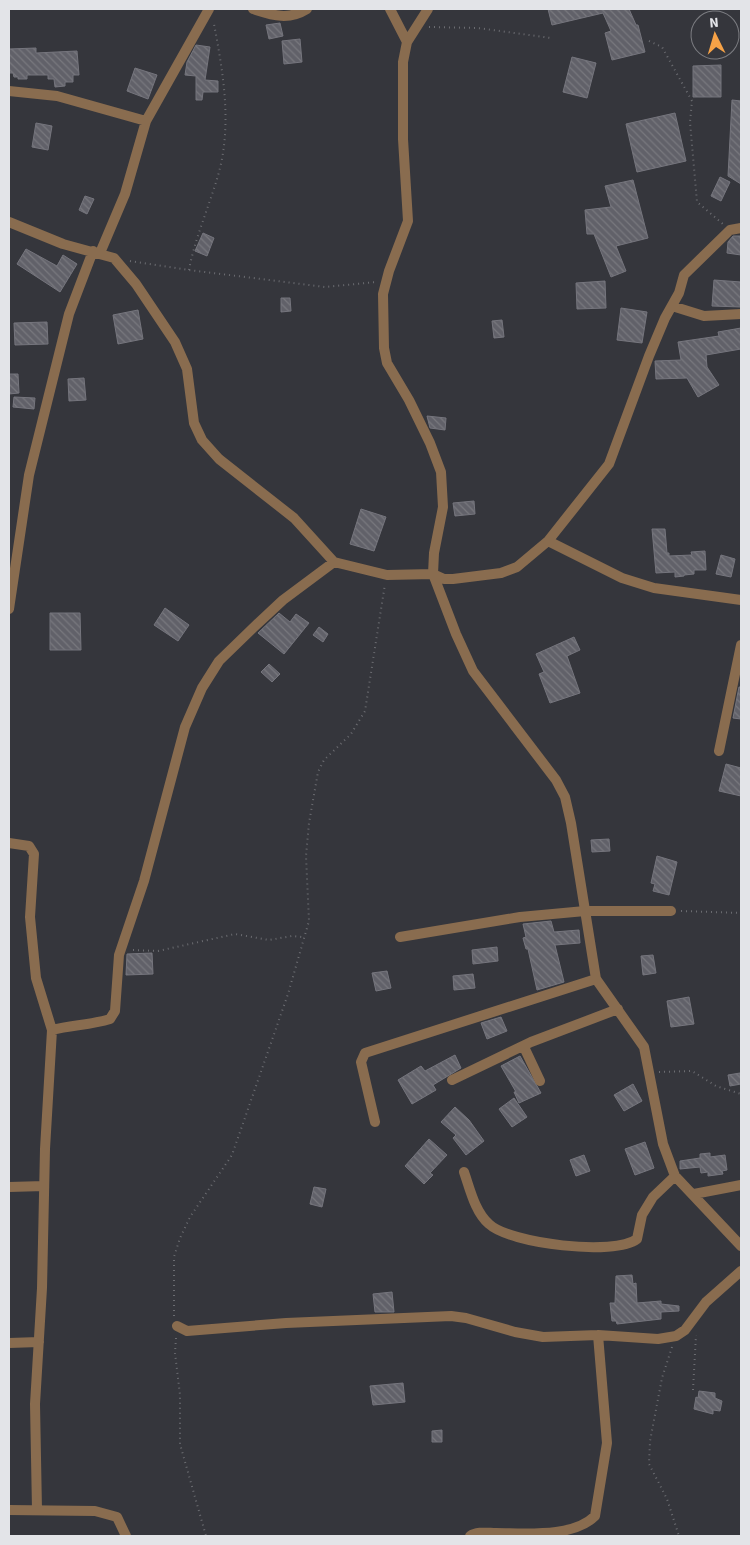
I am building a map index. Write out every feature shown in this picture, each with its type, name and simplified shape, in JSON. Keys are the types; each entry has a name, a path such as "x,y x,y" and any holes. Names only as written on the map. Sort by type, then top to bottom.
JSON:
{"street":[{"path":"253,9 277,17 307,9"},
{"path":"390,9 406,42"},
{"path":"428,9 406,42 402,98 408,221 386,281 382,329 387,363 409,400 434,451 441,472 442,507 434,554 434,574 456,634 473,671 556,780 565,797 578,861 581,895 596,979 644,1047 663,1144 675,1176 741,1246"},
{"path":"9,609 29,475 69,314 96,252 125,194 146,121 211,14"},
{"path":"9,90 57,96 146,121"},
{"path":"9,222 63,244 114,258 136,284 175,342 186,369 194,423 202,440 219,459 294,518 334,562 387,575 434,574 453,579 501,573 517,567 548,540 609,464 649,356 679,293 684,275 730,230 741,228"},
{"path":"672,306 704,316 741,314"},
{"path":"548,540 622,578 654,588 741,600"},
{"path":"52,1030 94,1024 110,1019 118,1001 117,970 120,950 144,881 185,727 202,688 219,661 253,628 283,600 334,562"},
{"path":"719,751 741,645"},
{"path":"9,843 29,846 34,854 30,917 36,978 48,1011 52,1030 44,1186 34,1464 37,1510"},
{"path":"400,937 520,917 585,911 671,910"},
{"path":"375,1122 361,1062 365,1053 596,979"},
{"path":"452,1080 587,1019 618,1009"},
{"path":"524,1047 540,1081"},
{"path":"464,1172 482,1217 490,1226 520,1239 583,1247 630,1245 637,1239 642,1215 653,1198 675,1176"},
{"path":"694,1194 741,1185"},
{"path":"9,1187 44,1186"},
{"path":"177,1326 187,1331 286,1323 451,1316 466,1318 543,1338 598,1335 658,1339 676,1336 685,1330 706,1302 741,1271"},
{"path":"470,1536 481,1533 550,1533 581,1525 595,1516 607,1443 598,1335"},
{"path":"9,1343 39,1342"},
{"path":"9,1510 95,1511 117,1517 126,1536"}],"path":[{"path":"189,270 220,170 225,127 224,76 211,14"},
{"path":"417,25 478,28 551,38"},
{"path":"649,41 662,47 692,101 690,122 697,202 730,230"},
{"path":"114,258 189,270 325,286 386,281"},
{"path":"206,1536 180,1444 180,1395 175,1353 177,1326 174,1318 174,1257 190,1217 232,1155 288,994 308,921 306,856 309,824 318,772 324,760 351,734 365,711 387,575"},
{"path":"671,910 741,913"},
{"path":"120,950 158,951 235,934 269,940 292,936 302,938"},
{"path":"649,1072 692,1071 716,1086 741,1094"},
{"path":"693,1390 694,1356 699,1313"},
{"path":"676,1336 662,1378 650,1441 650,1464 667,1499 679,1536"}],"building":[{"path":"548,9 629,9 636,25 638,25 645,52 612,60 605,33 611,31 603,13 552,25"},
{"path":"280,23 283,36 269,39 266,25"},
{"path":"300,39 302,62 284,64 282,41"},
{"path":"196,45 210,47 205,80 218,81 218,92 203,92 202,100 196,100 196,76 185,75 187,62"},
{"path":"36,48 36,53 77,51 79,75 73,75 73,82 65,82 65,86 55,87 54,79 48,79 48,75 27,75 27,79 18,79 18,77 14,77 13,73 9,73 9,49"},
{"path":"572,57 596,63 587,98 563,92"},
{"path":"721,65 721,97 693,97 693,66"},
{"path":"135,68 157,75 148,99 127,91"},
{"path":"732,100 741,101 741,184 728,176"},
{"path":"675,113 686,161 637,172 626,124"},
{"path":"36,123 52,126 48,150 32,147"},
{"path":"720,177 730,182 721,201 711,196"},
{"path":"633,180 648,238 616,246 626,271 611,277 594,234 587,234 585,210 611,207 605,186"},
{"path":"85,196 94,199 87,214 79,210"},
{"path":"203,233 214,238 207,256 195,251"},
{"path":"733,236 741,236 741,255 727,253 728,242"},
{"path":"26,249 57,266 63,255 77,264 60,292 17,264"},
{"path":"714,280 741,282 741,307 712,306"},
{"path":"605,281 606,308 577,309 576,283"},
{"path":"281,298 290,298 291,311 281,312"},
{"path":"621,308 647,312 642,343 617,340"},
{"path":"138,310 143,339 118,344 113,315"},
{"path":"502,320 504,337 494,338 492,321"},
{"path":"47,322 48,344 15,345 14,323"},
{"path":"741,328 741,349 706,355 707,367 719,385 698,397 687,378 656,379 655,361 681,360 678,342 719,336 718,332"},
{"path":"9,374 18,374 19,393 9,394"},
{"path":"84,378 86,400 69,401 68,379"},
{"path":"14,397 35,398 34,409 13,407"},
{"path":"427,416 446,418 445,430 430,428"},
{"path":"474,501 475,514 455,516 453,503"},
{"path":"361,509 386,517 374,551 350,544"},
{"path":"652,529 665,529 667,553 669,553 669,556 692,555 691,552 705,551 706,570 694,570 694,574 675,577 675,572 656,573"},
{"path":"721,555 735,559 731,577 716,574"},
{"path":"165,608 189,625 178,641 154,625"},
{"path":"50,613 80,613 81,650 50,650"},
{"path":"279,613 290,622 296,614 309,623 284,654 258,633"},
{"path":"319,627 328,634 323,642 313,635"},
{"path":"574,637 580,650 567,656 580,693 550,703 539,674 544,672 536,654"},
{"path":"269,664 280,674 272,682 261,672"},
{"path":"739,687 741,687 741,719 733,718"},
{"path":"726,764 741,768 741,796 719,791"},
{"path":"609,839 610,851 592,852 591,840"},
{"path":"657,856 677,862 669,895 653,891 655,884 651,883"},
{"path":"551,921 554,932 579,930 580,943 555,945 564,982 537,990 528,949 526,949 523,938 526,937 523,924"},
{"path":"497,947 498,961 473,964 472,950"},
{"path":"152,953 153,974 126,975 127,954"},
{"path":"653,955 656,973 643,975 641,956"},
{"path":"387,971 391,988 376,991 372,973"},
{"path":"473,974 475,988 454,990 453,976"},
{"path":"689,997 694,1024 671,1027 667,1001"},
{"path":"501,1017 507,1031 487,1039 481,1023"},
{"path":"455,1055 461,1068 433,1085 436,1090 412,1104 398,1080 421,1066 425,1071"},
{"path":"520,1056 541,1093 519,1103 514,1092 516,1092 501,1066"},
{"path":"740,1073 741,1084 730,1086 728,1075"},
{"path":"633,1084 642,1101 624,1111 614,1095"},
{"path":"514,1098 527,1117 512,1127 499,1109"},
{"path":"455,1107 469,1120 484,1141 466,1155 453,1138 456,1135 441,1122"},
{"path":"429,1139 447,1155 430,1173 433,1175 424,1184 405,1166"},
{"path":"645,1142 654,1168 635,1175 625,1149"},
{"path":"710,1153 710,1157 725,1155 727,1170 722,1171 723,1174 708,1176 708,1172 701,1173 700,1167 680,1169 680,1161 700,1158 700,1154"},
{"path":"584,1155 590,1171 576,1176 570,1160"},
{"path":"314,1187 326,1189 322,1207 310,1204"},
{"path":"632,1275 633,1284 636,1283 637,1303 661,1301 661,1304 679,1306 679,1311 661,1312 661,1319 617,1324 616,1321 612,1321 610,1303 615,1303 616,1276"},
{"path":"392,1292 394,1312 375,1312 373,1294"},
{"path":"403,1383 405,1402 373,1405 370,1386"},
{"path":"699,1391 715,1393 715,1398 722,1401 720,1411 713,1410 713,1414 694,1409"},
{"path":"442,1430 442,1442 432,1442 432,1431"}]}
